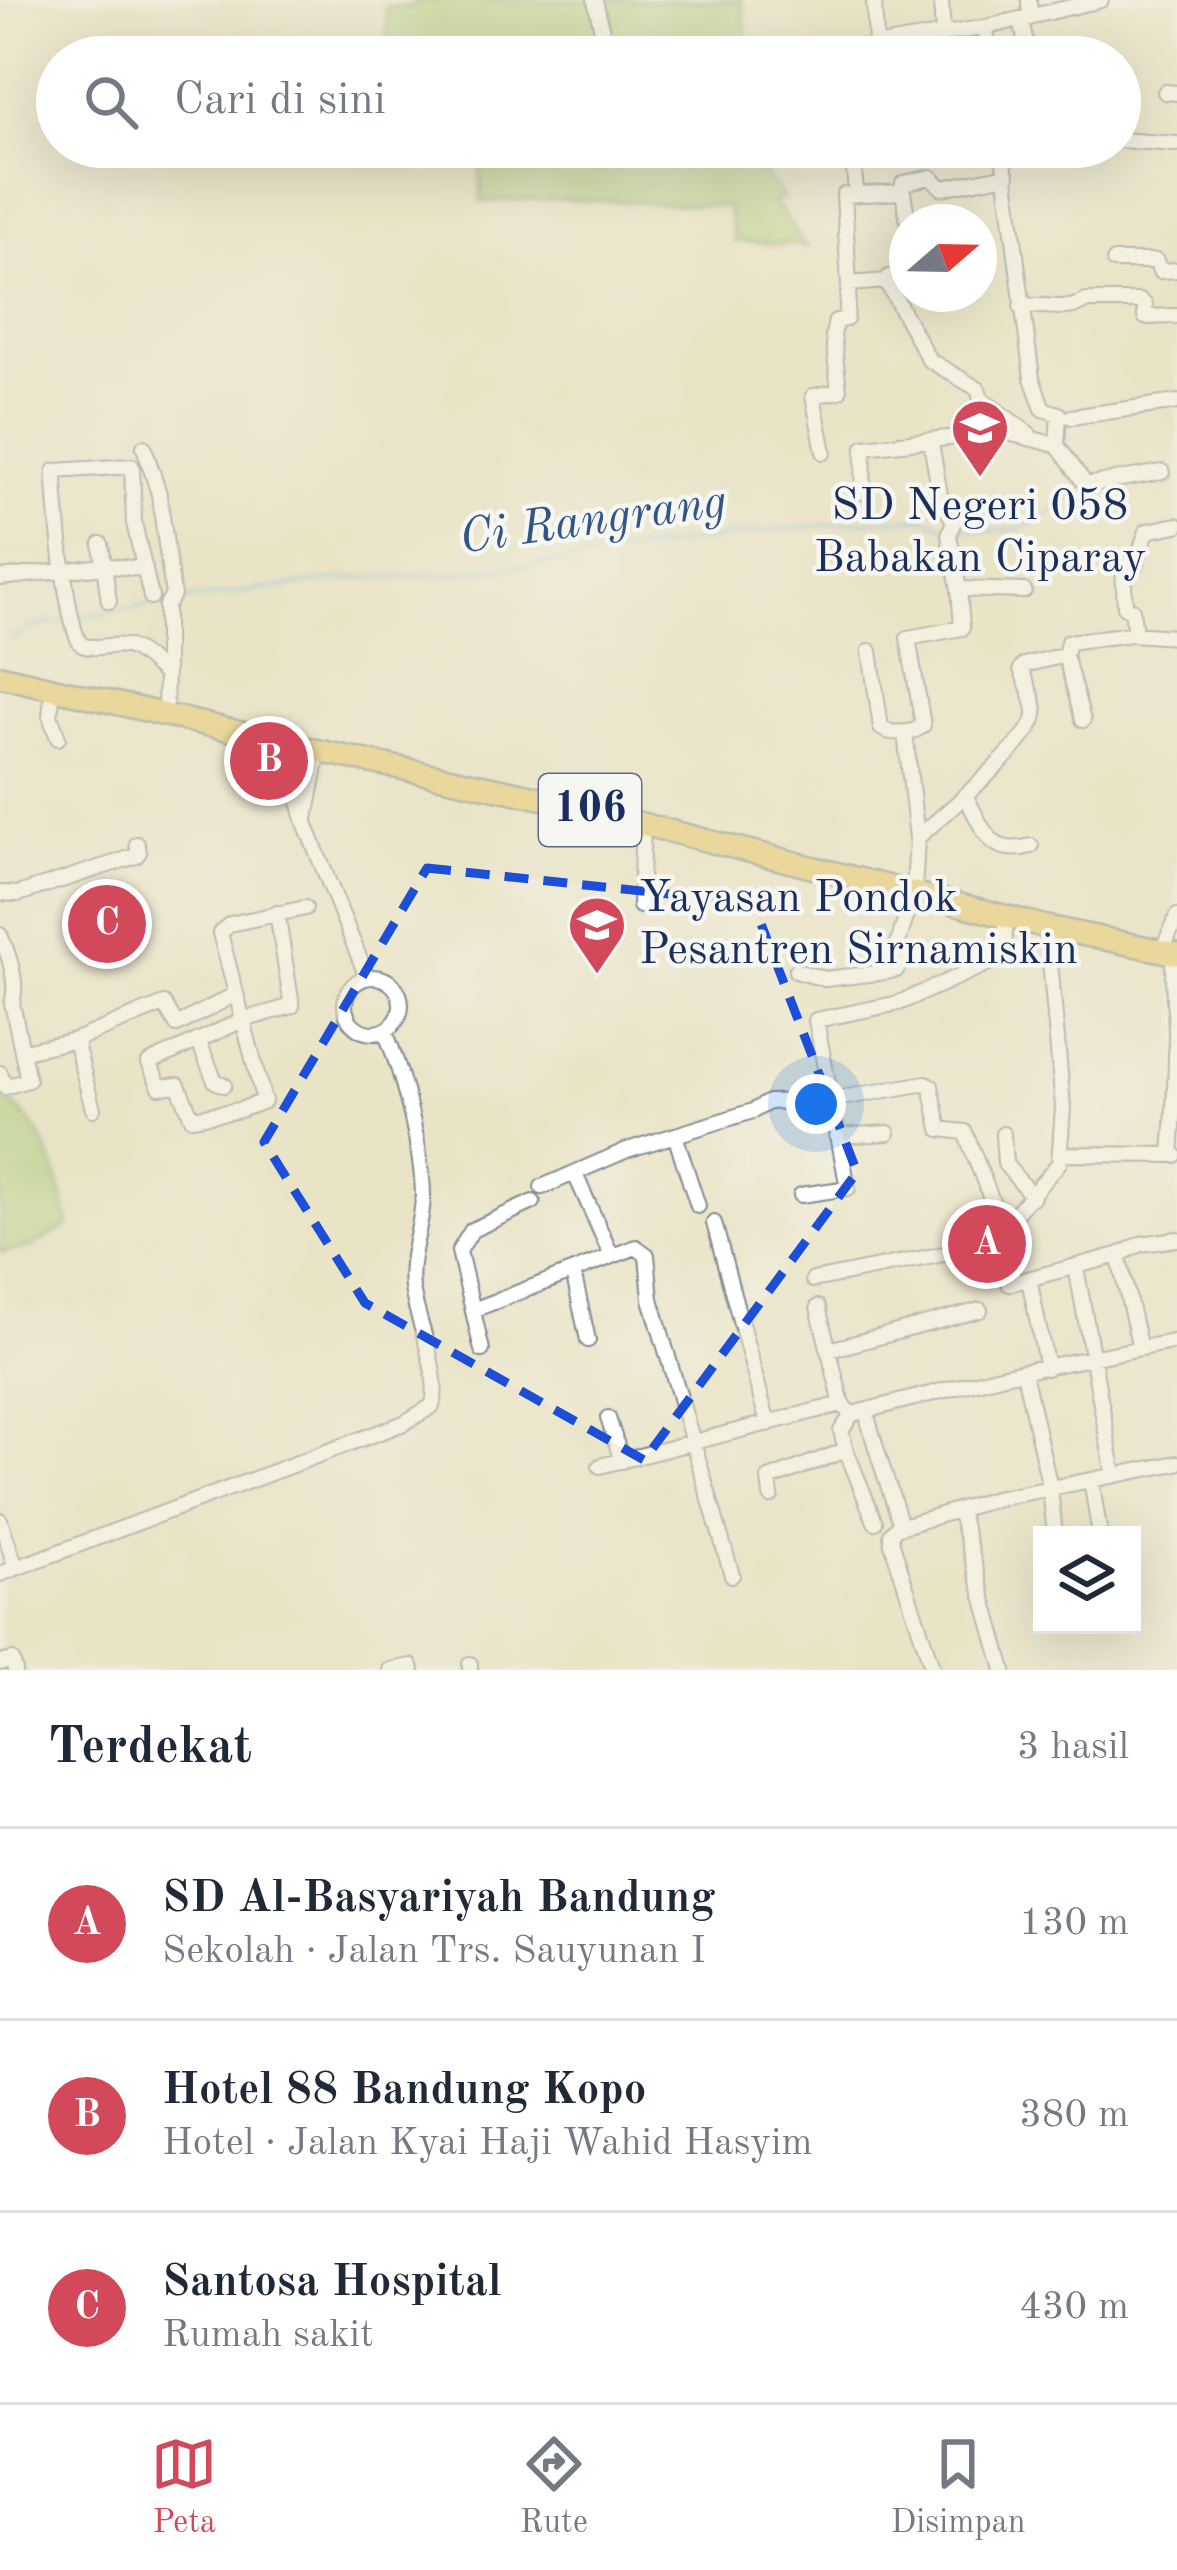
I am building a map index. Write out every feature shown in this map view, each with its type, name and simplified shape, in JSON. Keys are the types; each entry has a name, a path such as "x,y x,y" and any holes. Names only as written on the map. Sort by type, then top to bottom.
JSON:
{"main road":[{"name":"106","path":"0,676 411,768 1047,927 1171,953"}],"street":[{"path":"595,0 603,36"},
{"path":"874,0 876,36"},
{"path":"941,0 943,34"},
{"path":"1027,36 1029,0"},
{"path":"932,36 1101,0"},
{"path":"986,27 987,36"},
{"path":"1141,141 1177,144"},
{"path":"854,168 856,193"},
{"path":"1006,168 1034,385 1043,409 1059,414 1058,446 1086,485 1162,472"},
{"path":"905,204 903,183 931,177 942,188 1007,175"},
{"path":"824,452 813,396 839,391 833,335 836,321 846,319 844,195 902,191"},
{"path":"1114,261 1156,261 1160,271 1177,270"},
{"path":"848,284 889,277"},
{"path":"886,281 929,360 978,389 988,405 1036,440"},
{"path":"1021,306 1140,301 1145,304 1145,317 1177,316"},
{"path":"1072,417 1177,402"},
{"path":"863,493 864,447 1004,432 1058,446"},
{"path":"870,651 881,728 905,732 922,724 908,638 962,628 952,528 941,500 931,442"},
{"path":"145,447 159,494 170,601 165,712"},
{"path":"151,597 134,523 130,495 134,481 129,465 54,472 70,618 80,644 132,647 166,675"},
{"path":"1135,634 1132,610 1125,607 1123,566 1138,557 1147,531 1177,525"},
{"path":"101,544 109,601"},
{"path":"0,578 104,566 145,568"},
{"path":"959,589 1024,591"},
{"path":"917,838 1034,723 1035,710 1021,668 1066,649 1135,634 1177,637"},
{"path":"1066,649 1083,720"},
{"path":"53,688 50,716 58,738"},
{"path":"796,971 825,979 896,970 900,964 897,946 914,892 917,838 905,732"},
{"path":"310,749 304,823 367,977"},
{"path":"965,795 992,843 1012,851 1031,846"},
{"path":"640,906 643,824"},
{"path":"0,893 18,894 136,856 140,852 137,844"},
{"path":"278,913 292,1006 244,1020 151,1060 156,1084 178,1085 192,1118 259,1106 264,1101 244,1020 220,933 230,924 278,913 305,908"},
{"path":"801,1195 848,1188 817,1019 899,1003 1002,956 1006,916"},
{"path":"1060,1153 1174,1155 1176,1027 1171,953 1177,916"},
{"path":"813,1280 950,1253 967,1232 1001,1224 1033,1197 1058,1166 1063,1107 1047,927"},
{"path":"0,934 16,992 7,1000 24,1051 27,1082 5,1087 0,1073"},
{"path":"367,977 379,977 398,991 400,1014 385,1031 360,1031 347,1018 345,998 350,988 367,977"},
{"path":"24,1051 75,1040 165,1004 177,1025 236,994"},
{"path":"0,1520 8,1571 422,1415 436,1396 411,1282 412,1246 423,1194 404,1085 385,1031"},
{"path":"75,1040 93,1109"},
{"path":"199,1040 215,1081 224,1085"},
{"path":"542,1187 770,1102 831,1100 928,1084 940,1129 965,1132 1001,1224 1047,1368"},
{"path":"837,1136 888,1133"},
{"path":"1003,1134 1005,1164 1033,1197"},
{"path":"674,1135 698,1206"},
{"path":"575,1174 608,1248"},
{"path":"482,1350 459,1260 465,1236 533,1202"},
{"path":"714,1223 768,1424"},
{"path":"1017,1282 1118,1256 1141,1244 1177,1239"},
{"path":"472,1310 636,1247 647,1255 651,1299 732,1575"},
{"path":"1118,1256 1140,1348"},
{"path":"1076,1267 1114,1475"},
{"path":"573,1272 588,1340"},
{"path":"818,1307 829,1350 885,1471 901,1526"},
{"path":"829,1350 980,1310"},
{"path":"600,1466 768,1424 1177,1341"},
{"path":"1024,1373 1054,1526"},
{"path":"853,1410 842,1431 875,1522"},
{"path":"608,1418 622,1461"},
{"path":"771,1496 769,1479 846,1450"},
{"path":"933,1670 892,1531 1050,1488 1177,1463"},
{"path":"1091,1480 1099,1526"},
{"path":"959,1510 1004,1670"},
{"path":"0,1663 12,1660 15,1670"},
{"path":"390,1670 411,1666 412,1670"}],"highlighted area":[{"path":"427,868 753,903 857,1172 644,1460 365,1303 264,1142"}],"green space":[{"path":"415,0 742,0 746,36 388,36 386,7 415,6"},
{"path":"480,168 759,168 784,199 773,201 806,246 735,241 727,206 481,202"},
{"path":"0,1096 39,1135 69,1225 31,1247 0,1253"}],"waterway":[{"name":"Ci Rangrang","path":"959,528 994,531 1028,525 1081,491"},
{"name":"Ci Rangrang","path":"175,601 343,579 544,564 875,520 925,518 944,526"},
{"name":"Ci Rangrang","path":"80,617 159,603"},
{"name":"Ci Rangrang","path":"10,639 41,624 65,621"}],"place":[{"name":"SD Negeri 058 Babakan Ciparay","path":"980,479"},
{"name":"Hotel 88 Bandung Kopo","path":"269,761"},
{"name":"Santosa Hospital","path":"107,924"},
{"name":"Yayasan Pondok Pesantren Sirnamiskin","path":"597,976"},
{"name":"SD Al-Basyariyah Bandung","path":"987,1244"}]}
